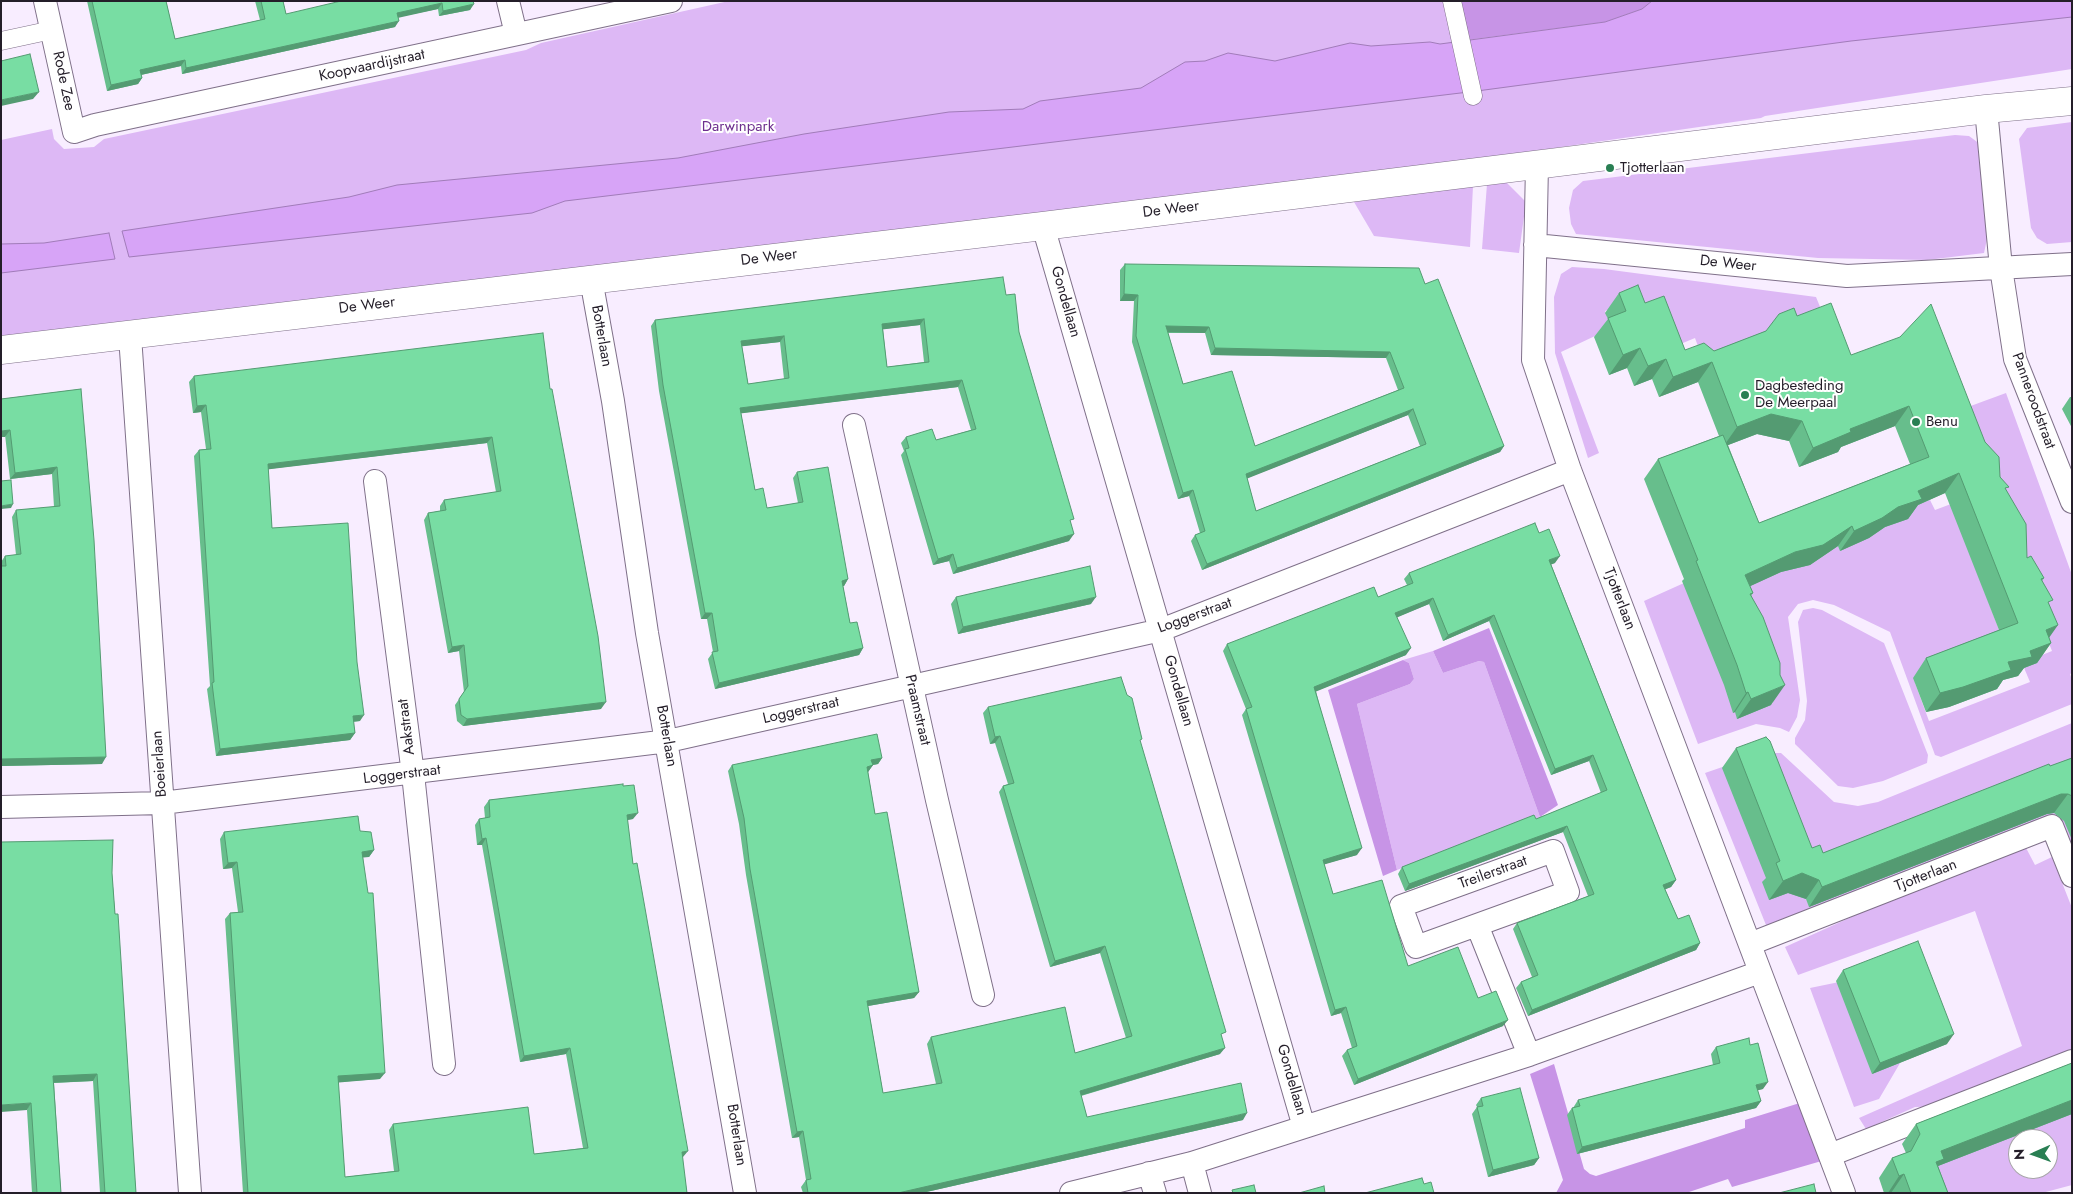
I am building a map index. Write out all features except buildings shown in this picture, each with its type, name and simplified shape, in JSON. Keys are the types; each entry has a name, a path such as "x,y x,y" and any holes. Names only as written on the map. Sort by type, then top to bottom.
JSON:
{"street":[{"name":"Rode Zee","path":"45,1 74,132"},
{"path":"508,1 516,34"},
{"name":"Koopvaardijstraat","path":"74,132 95,125 671,1"},
{"path":"1452,1 1473,96"},
{"name":"Rode Zee","path":"1,41 52,30"},
{"name":"De Weer","path":"1,350 1043,226 1986,109 2072,101"},
{"path":"1986,109 2002,268"},
{"path":"1535,245 1537,165"},
{"name":"Gondellaan","path":"1043,226 1304,1127"},
{"name":"De Weer","path":"1535,245 1847,276 2072,264"},
{"name":"Tjotterlaan","path":"1535,245 1533,360 1570,470 1844,1193"},
{"name":"Panneroodstraat","path":"2002,268 2015,359 2072,502"},
{"name":"Botterlaan","path":"591,279 613,401 647,632 668,742 745,1193"},
{"name":"Boeierlaan","path":"130,336 190,1193"},
{"name":"Praamstraat","path":"854,425 982,995"},
{"name":"Loggerstraat","path":"1,807 162,803 668,742 1160,630 1570,470"},
{"name":"Aakstraat","path":"375,481 413,774 444,1064"},
{"name":"Tjotterlaan","path":"1750,944 2052,826 2072,876"},
{"name":"Treilerstraat","path":"1553,851 1568,892 1477,925 1416,947 1401,906 1553,851"},
{"path":"1477,925 1529,1055"},
{"path":"1071,1193 1152,1183 1192,1163 1529,1055 1760,972"},
{"path":"1830,1156 2072,1060"},
{"path":"1192,1163 1200,1193"}],"green space":[{"name":"Darwinpark","path":"729,1 2072,1 2072,69 1761,118 1472,160 1,341 1,140 52,129 54,139 64,149 94,147 104,139 526,50 541,43"},
{"path":"2072,122 2072,242 2047,244 2037,238 2031,228 2019,139 2027,128"},
{"path":"1955,135 1969,136 1980,144 1987,239 1984,253 1927,260 1818,258 1576,234 1571,224 1569,208 1573,190 1583,181"},
{"path":"1506,182 1526,202 1519,253 1482,249 1487,184"},
{"path":"1473,186 1470,247 1374,236 1354,202"},
{"path":"1572,267 1604,269 1816,297 1823,314 1704,363 1695,338 1666,350 1625,303 1605,311 1612,328 1561,352 1599,453 1588,458 1555,353 1554,297 1561,274"},
{"path":"2006,393 2072,575 2072,673 2070,674 2072,680 2072,704 1941,757 1935,755 1890,632 1834,605 1813,600 1798,604 1788,617 1800,700 1797,717 1789,732 1780,728 1756,724 1698,744 1644,601 1684,583 1739,717 1773,703 1726,587 1905,508 1930,500 1935,510 1951,504 2006,648 1915,683 1929,721 2030,682 2022,663 2052,651 1957,411"},
{"path":"1813,608 1822,610 1884,643 1928,755 1927,763 1883,781 1853,788 1838,786 1795,744 1795,738 1805,720 1807,701 1798,622 1803,610"},
{"path":"1433,651 1443,673 1479,661 1484,662 1540,817 1397,870 1357,704 1410,684 1414,679 1409,663 1403,660"},
{"path":"2072,723 2072,858 2054,815 1846,898 1770,935 1705,773 1763,753 1781,753 1834,802 1858,806 1878,802"},
{"path":"2025,846 2035,865 2052,857 2072,908 2072,1055 1946,1106 1915,1107 1866,1129 1859,1118 2022,1046 1975,911 1798,975 1785,947 1878,905"},
{"path":"1844,981 1903,1058 1879,1099 1854,1107 1810,988"},
{"path":"2072,1067 2072,1185 2042,1193 1935,1193 1910,1131"}],"shaded area":[{"path":"1457,1 1652,1 1642,9 1605,22 1466,40"},
{"path":"1652,1 2072,1 2072,17 1851,41 1477,91 565,201 532,213 129,257 122,231 349,197 397,185 678,158 804,134 949,112 1023,109 1040,101 1141,88 1185,62 1205,61 1228,53 1275,61 1350,43 1371,46 1430,42 1440,44 1605,22 1642,9"},
{"path":"109,233 115,259 1,273 1,244 44,243"},
{"path":"1489,628 1558,805 1540,817 1484,662 1479,661 1443,673 1433,651"},
{"path":"1403,660 1409,663 1414,679 1410,684 1357,704 1397,870 1383,876 1328,690"},
{"path":"1554,1064 1584,1169 1590,1174 1596,1176 1745,1128 1745,1120 1803,1102 1825,1160 1732,1187 1728,1179 1686,1193 1556,1193 1563,1180 1530,1074"}],"place":[{"name":"Tjotterlaan","path":"1610,168"},
{"name":"Dagbesteding De Meerpaal","path":"1745,395"},
{"name":"Benu","path":"1916,422"}]}
